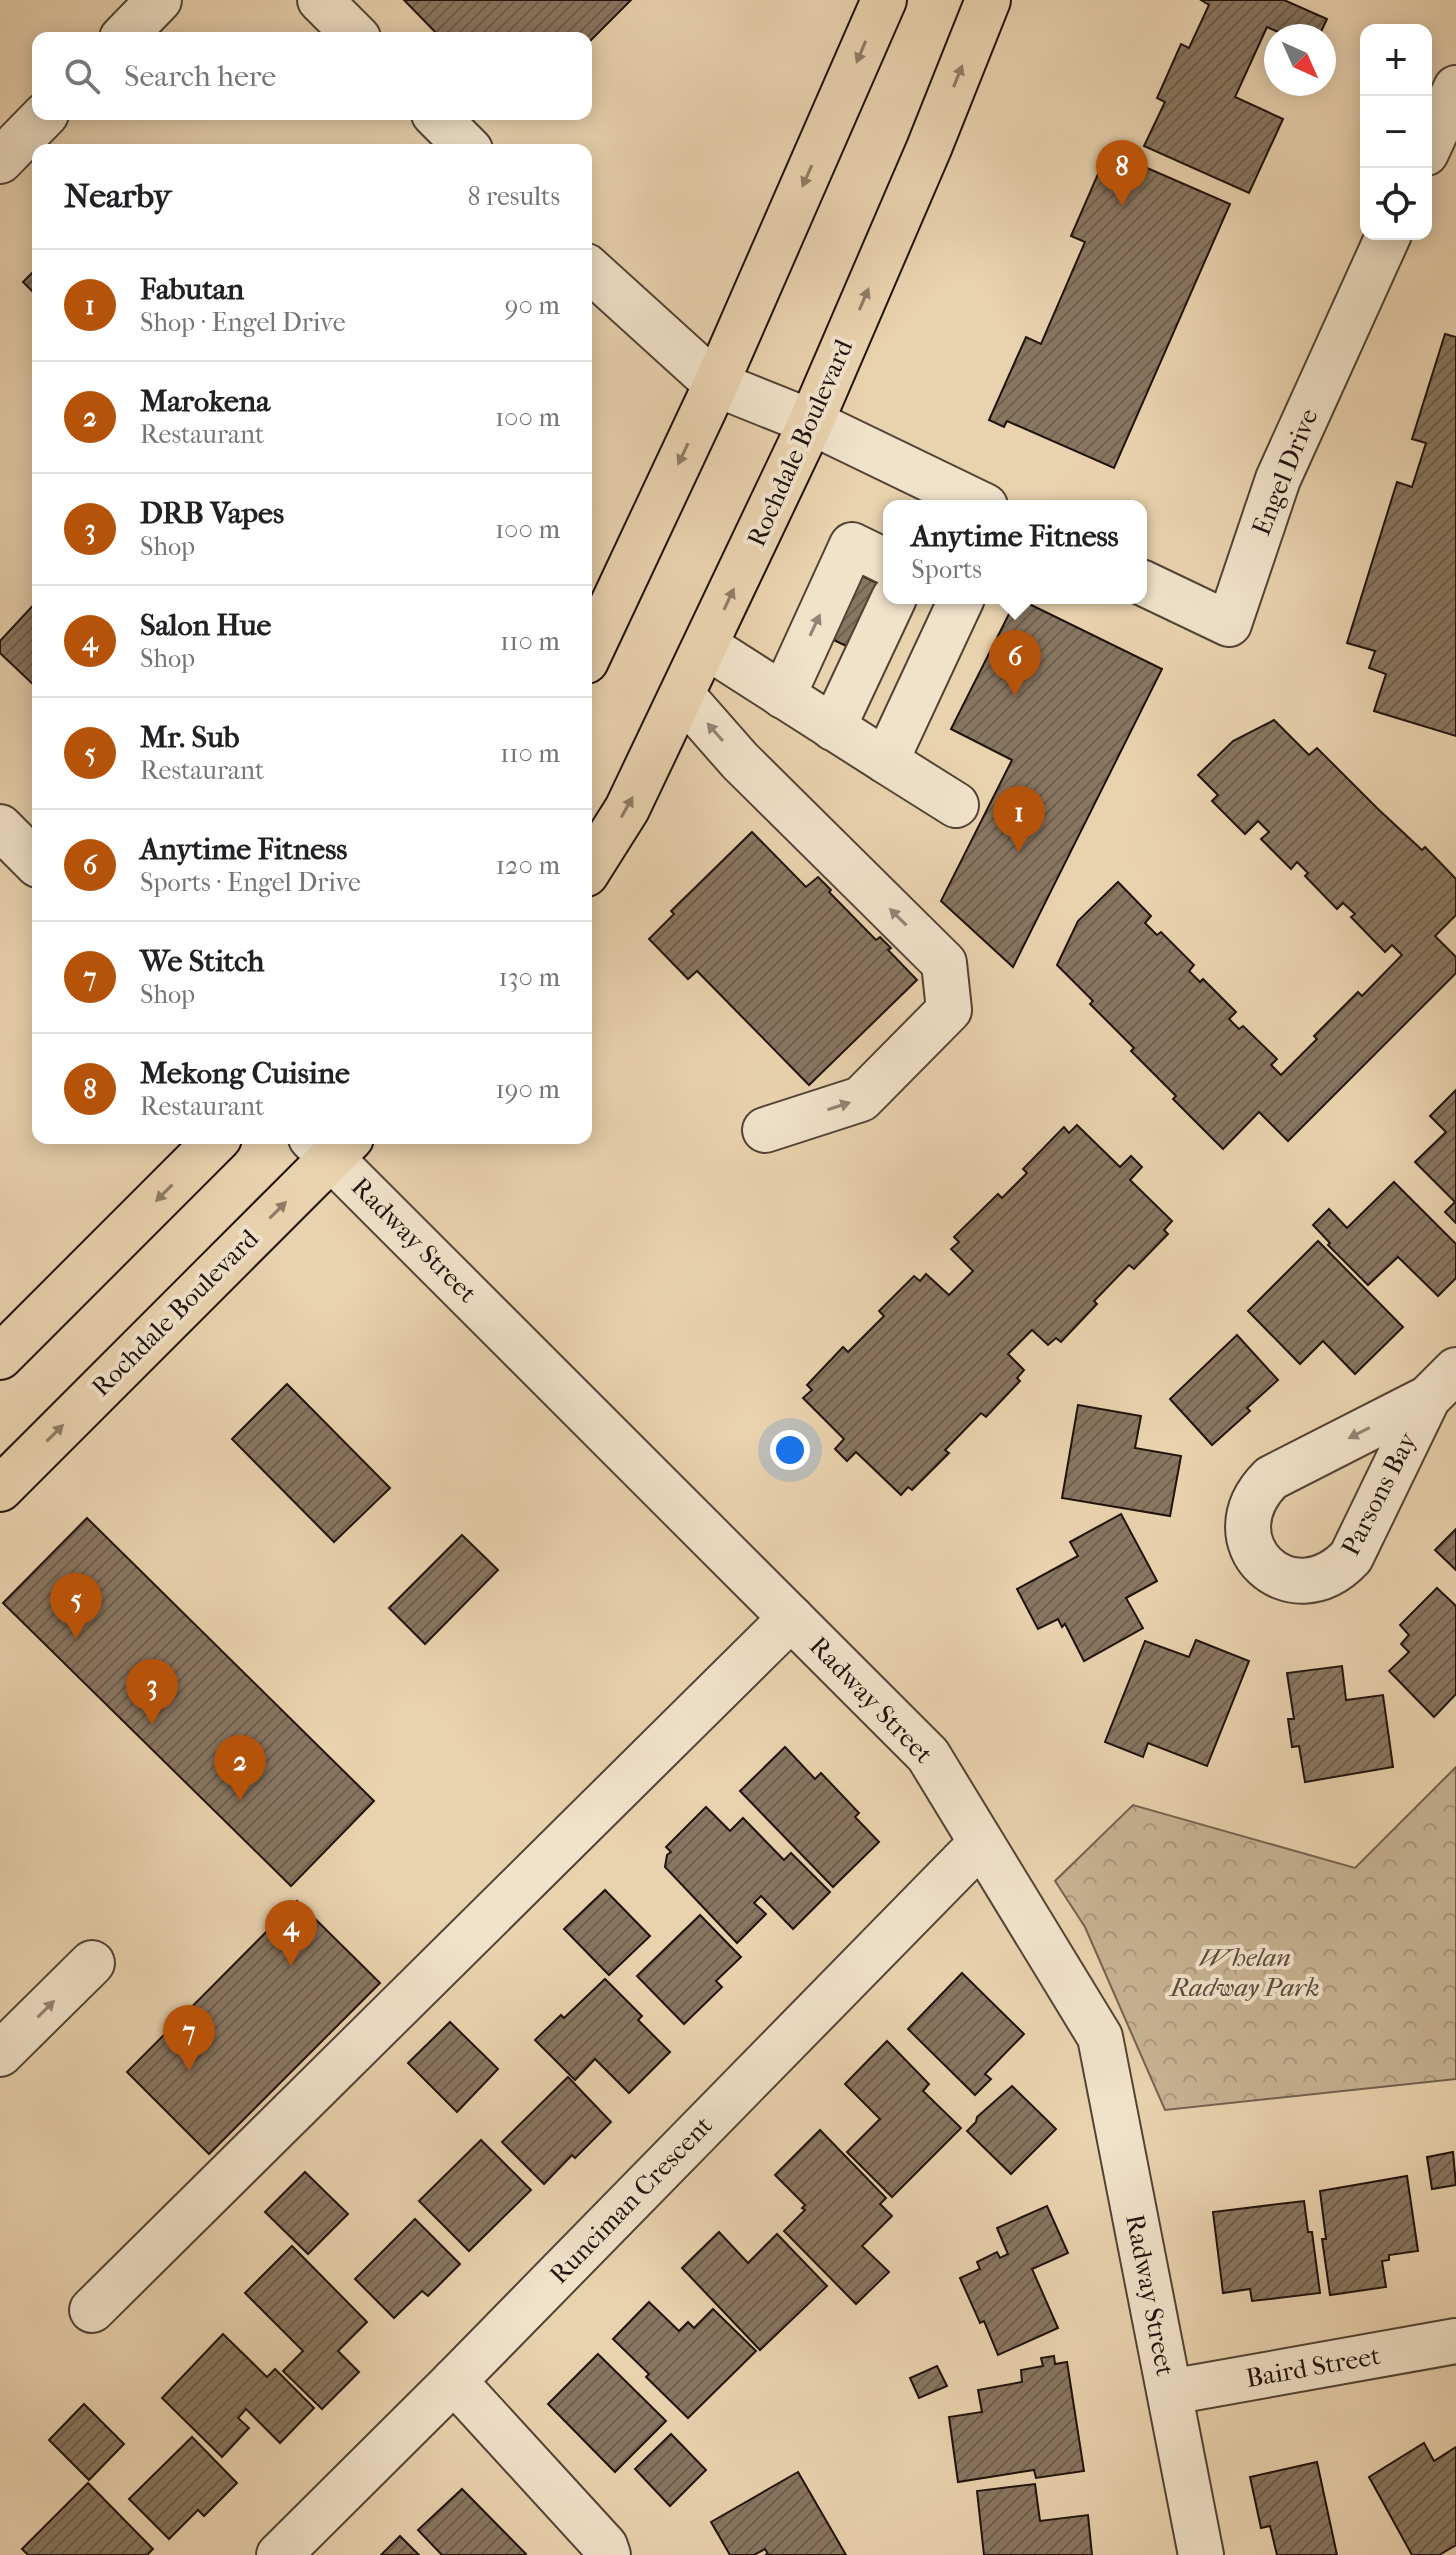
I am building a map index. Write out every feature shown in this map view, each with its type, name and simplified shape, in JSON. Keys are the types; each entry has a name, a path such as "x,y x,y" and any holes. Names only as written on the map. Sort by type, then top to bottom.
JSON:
{"main road":[{"path":"592,648 716,384 884,0"},
{"name":"Rochdale Boulevard","path":"592,864 627,809 811,422 929,148 988,0"},
{"path":"0,1357 213,1144"},
{"name":"Rochdale Boulevard","path":"0,1489 331,1144"}],"street":[{"path":"128,32 159,0"},
{"path":"320,0 352,32"},
{"path":"1432,140 1456,88"},
{"path":"0,161 40,120"},
{"path":"440,120 464,144"},
{"name":"Engel Drive","path":"1147,585 1229,624 1278,479 1386,240"},
{"path":"592,271 716,384 811,422 926,493 958,500"},
{"path":"783,696 852,545 883,560"},
{"path":"833,728 891,604"},
{"path":"886,761 959,604"},
{"path":"706,646 956,805"},
{"path":"682,695 740,761 944,963 949,1010 861,1099 765,1130"},
{"path":"0,827 32,859"},
{"name":"Radway Street","path":"331,1144 928,1755 1100,2037 1201,2555"},
{"path":"92,2310 791,1618"},
{"name":"Runciman Crescent","path":"279,2555 454,2381 981,1843"},
{"path":"0,2054 92,1963"},
{"name":"Baird Street","path":"1170,2392 1456,2341"},
{"path":"454,2381 605,2546 608,2555"}],"green space":[{"name":"Whelan Radway Park","path":"1456,1767 1456,2079 1165,2110 1085,1927 1055,1881 1133,1805 1355,1868"}],"building":[{"path":"404,0 631,0 592,39 592,32 435,32"},
{"path":"1201,0 1284,0 1327,19 1325,24 1264,24 1264,34 1235,97 1283,119 1249,193 1144,146 1165,102 1157,98 1181,44 1189,48 1209,5"},
{"path":"1108,151 1230,204 1114,468 1007,421 1004,427 989,420 1026,337 1041,344 1085,242 1071,236"},
{"path":"32,273 32,291 23,282"},
{"path":"1445,334 1456,337 1456,736 1374,711 1386,674 1369,668 1375,651 1347,643 1397,482 1412,487 1426,443 1412,439"},
{"path":"856,573 877,583 861,653 819,633"},
{"path":"1014,604 1029,604 1162,669 1013,967 941,901 1012,760 951,729"},
{"path":"32,606 32,683 0,653 0,641"},
{"path":"1274,720 1309,755 1317,748 1377,808 1422,850 1425,847 1456,879 1456,915 1435,936 1456,957 1456,973 1288,1141 1259,1112 1223,1149 1173,1099 1176,1096 1131,1051 1134,1048 1057,965 1078,921 1118,882 1151,916 1145,923 1157,935 1161,932 1194,965 1189,971 1200,982 1203,979 1236,1012 1229,1019 1239,1029 1243,1026 1277,1059 1271,1065 1281,1075 1358,992 1362,996 1402,955 1392,945 1385,952 1351,917 1355,914 1343,903 1337,909 1305,876 1308,873 1297,862 1291,869 1261,839 1269,832 1258,821 1245,834 1212,801 1218,795 1198,775 1233,741"},
{"path":"752,832 806,887 818,877 876,940 880,937 891,948 888,950 917,980 809,1085 697,971 688,979 649,939 674,914 671,911"},
{"path":"1456,1090 1456,1223 1445,1212 1455,1202 1415,1162 1446,1132 1430,1116"},
{"path":"1077,1125 1120,1167 1131,1156 1142,1167 1130,1180 1172,1221 1164,1230 1168,1234 1134,1269 1129,1265 1094,1301 1097,1304 1061,1342 1056,1338 1048,1345 1032,1330 1008,1354 1024,1370 1017,1378 1020,1381 986,1417 981,1413 945,1450 949,1453 912,1490 908,1487 901,1495 856,1452 847,1461 835,1449 844,1439 803,1398 812,1390 807,1385 843,1347 848,1352 884,1316 879,1311 914,1276 920,1281 926,1274 949,1295 973,1271 951,1249 959,1242 954,1237 998,1194 1002,1198 1027,1173 1023,1169 1064,1127 1069,1133"},
{"path":"1394,1182 1456,1244 1456,1278 1438,1296 1398,1257 1368,1285 1328,1245 1330,1243 1313,1225 1329,1209 1347,1228"},
{"path":"1318,1241 1403,1327 1355,1374 1323,1341 1300,1364 1248,1311"},
{"path":"1237,1335 1278,1380 1247,1408 1250,1411 1212,1445 1170,1399"},
{"path":"287,1384 390,1488 334,1542 232,1439"},
{"path":"1078,1405 1141,1416 1135,1448 1181,1456 1170,1516 1062,1498"},
{"path":"1121,1514 1157,1581 1126,1598 1143,1628 1084,1661 1065,1624 1062,1627 1058,1619 1038,1629 1017,1589 1078,1556 1070,1542"},
{"path":"87,1518 374,1801 291,1886 3,1603"},
{"path":"1456,1529 1456,1570 1435,1550"},
{"path":"462,1535 498,1570 425,1644 389,1608"},
{"path":"1437,1588 1456,1606 1456,1694 1434,1717 1389,1671 1409,1652 1401,1644 1409,1635 1400,1625"},
{"path":"1196,1640 1249,1661 1207,1766 1148,1743 1143,1757 1105,1742 1145,1641 1189,1657"},
{"path":"1342,1666 1346,1700 1383,1695 1393,1767 1305,1782 1299,1746 1292,1747 1288,1719 1294,1719 1287,1673"},
{"path":"785,1747 815,1779 821,1773 859,1813 855,1817 879,1842 833,1887 740,1791"},
{"path":"706,1807 730,1831 743,1818 784,1860 791,1853 830,1892 793,1929 761,1896 754,1903 766,1914 737,1943 665,1867 667,1855 671,1852 666,1847"},
{"path":"605,1890 650,1936 609,1975 564,1929"},
{"path":"297,1901 380,1983 209,2154 127,2072"},
{"path":"700,1915 741,1957 716,1981 722,1987 684,2024 637,1976"},
{"path":"962,1973 1024,2034 985,2074 991,2079 975,2095 908,2029"},
{"path":"605,1979 642,2016 638,2020 670,2052 629,2093 595,2059 575,2080 535,2040 561,2015 564,2018"},
{"path":"450,2022 498,2069 457,2112 408,2063"},
{"path":"887,2041 929,2084 923,2091 961,2128 892,2197 847,2152 880,2119 845,2084"},
{"path":"568,2077 611,2122 544,2184 502,2142"},
{"path":"1012,2086 1056,2129 1011,2174 967,2131 977,2117"},
{"path":"820,2130 886,2198 880,2204 892,2216 862,2246 889,2272 856,2304 784,2231 805,2210 802,2208 805,2205 775,2175"},
{"path":"481,2140 531,2190 469,2251 419,2201"},
{"path":"1453,2152 1456,2185 1432,2189 1427,2157"},
{"path":"305,2172 348,2214 308,2254 265,2212"},
{"path":"1407,2176 1418,2251 1389,2255 1389,2260 1382,2261 1386,2287 1330,2295 1322,2239 1326,2239 1320,2191"},
{"path":"1304,2201 1308,2232 1312,2232 1320,2293 1252,2301 1250,2289 1223,2293 1213,2212"},
{"path":"1047,2206 1068,2253 1032,2269 1058,2328 998,2355 984,2321 980,2323 960,2278 980,2269 977,2262 997,2252 1000,2258 1008,2254 997,2228"},
{"path":"415,2219 460,2264 428,2296 422,2291 394,2318 355,2279"},
{"path":"719,2232 748,2263 777,2234 827,2286 760,2350 682,2268"},
{"path":"292,2246 367,2322 338,2351 359,2372 322,2409 283,2371 303,2351 245,2293"},
{"path":"649,2302 679,2331 688,2322 694,2328 713,2309 756,2351 688,2418 613,2339"},
{"path":"223,2334 267,2377 275,2369 314,2408 280,2443 246,2409 238,2418 249,2428 222,2457 162,2398"},
{"path":"598,2354 666,2421 615,2472 548,2404"},
{"path":"1054,2356 1055,2364 1067,2362 1084,2471 1036,2478 1034,2470 958,2482 949,2417 982,2412 978,2390 1022,2382 1021,2370 1043,2366 1041,2358"},
{"path":"937,2366 947,2386 919,2398 910,2378"},
{"path":"84,2404 124,2444 89,2480 49,2440"},
{"path":"671,2434 706,2470 670,2506 635,2469"},
{"path":"192,2437 237,2483 204,2516 198,2510 169,2539 129,2499"},
{"path":"1424,2443 1434,2461 1456,2447 1456,2545 1439,2555 1412,2555 1369,2477"},
{"path":"1317,2462 1337,2555 1277,2555 1270,2526 1261,2528 1250,2477"},
{"path":"798,2472 846,2555 765,2555 768,2554 765,2549 754,2555 730,2555 711,2522"},
{"path":"88,2483 153,2549 147,2555 28,2555 22,2549"},
{"path":"1035,2484 1040,2521 1088,2515 1092,2555 984,2555 977,2491"},
{"path":"462,2489 525,2555 442,2555 418,2530"},
{"path":"400,2536 419,2555 381,2555"}],"place":[{"name":"Mekong Cuisine","path":"1122,206"},
{"name":"Anytime Fitness","path":"1015,696"},
{"name":"Fabutan","path":"1019,852"},
{"name":"Mr. Sub","path":"76,1639"},
{"name":"DRB Vapes","path":"152,1725"},
{"name":"Marokena","path":"240,1801"},
{"name":"Salon Hue","path":"291,1966"},
{"name":"We Stitch","path":"189,2071"}]}
